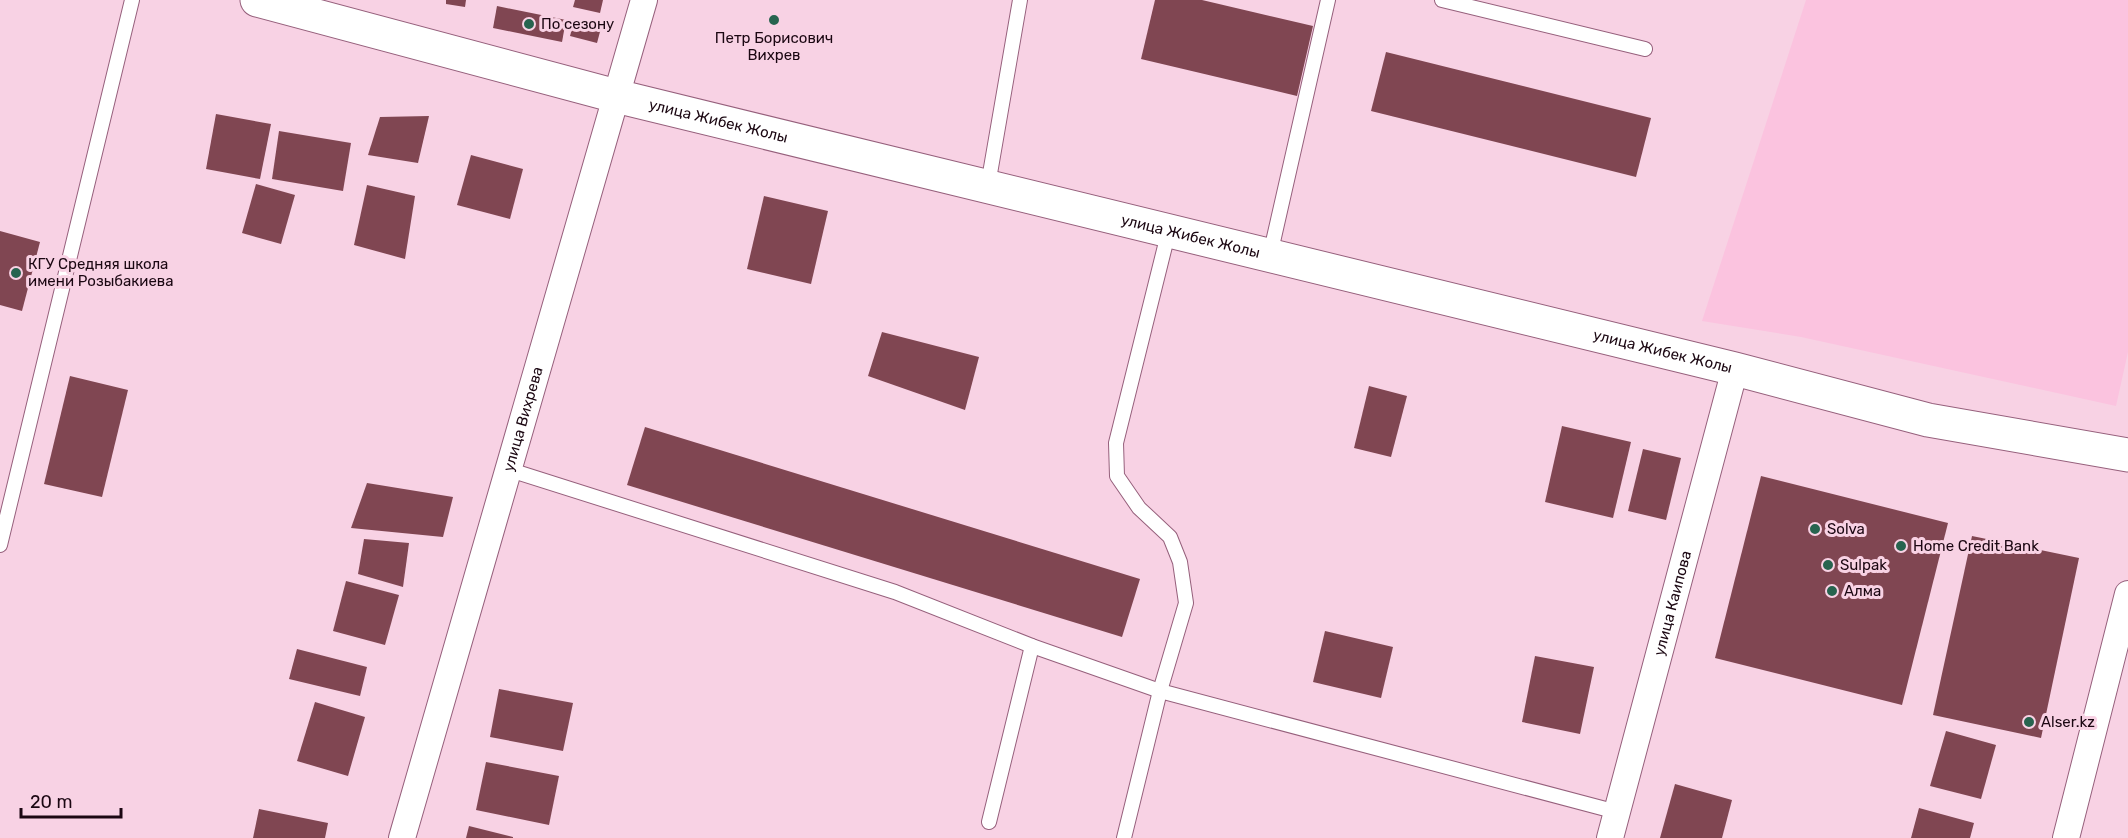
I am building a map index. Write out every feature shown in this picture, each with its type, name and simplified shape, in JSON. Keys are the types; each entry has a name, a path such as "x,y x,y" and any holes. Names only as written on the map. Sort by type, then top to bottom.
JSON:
{"main road":[{"name":"улица Жибек Жолы","path":"257,0 616,96 1736,369 1928,420 2128,455"}],"street":[{"name":"улица Вихрева","path":"402,838 644,0"},
{"name":"улица Каипова","path":"1610,838 1736,369"},
{"path":"2066,838 2128,594"}],"lane":[{"path":"0,545 132,0"},
{"path":"988,185 1020,0"},
{"path":"1270,255 1328,0"},
{"path":"1442,0 1645,49"},
{"path":"1124,838 1160,691 1186,603 1180,562 1170,537 1139,508 1117,476 1116,443 1169,230"},
{"path":"507,469 895,592 1032,646 1160,691 1617,812"},
{"path":"989,822 1032,646"}],"shaded area":[{"path":"1806,0 2128,0 2128,352 2116,406 1801,337 1702,321"}],"building":[{"path":"446,0 466,0 465,7 446,4"},
{"path":"575,0 603,0 600,13 573,7"},
{"path":"1155,0 1202,0 1313,26 1297,96 1141,59"},
{"name":"По сезону","path":"497,6 566,20 562,42 493,28"},
{"path":"574,21 601,28 597,43 570,36"},
{"path":"1386,52 1651,118 1636,177 1371,111"},
{"path":"216,114 271,124 260,179 206,169"},
{"path":"429,116 418,163 368,155 380,117"},
{"path":"279,131 351,143 343,191 272,179"},
{"path":"471,155 523,169 510,219 457,205"},
{"path":"256,184 295,195 281,244 242,233"},
{"path":"367,185 415,196 405,259 354,245"},
{"path":"764,196 828,211 811,284 747,269"},
{"name":"КГУ Средняя школа имени Розыбакиева","path":"0,231 40,242 22,311 0,305"},
{"path":"882,332 979,357 965,410 868,376"},
{"path":"70,376 128,390 102,497 44,484"},
{"path":"1369,386 1407,396 1391,457 1354,448"},
{"path":"1562,426 1631,442 1613,518 1545,502"},
{"path":"645,427 1140,579 1122,637 627,485"},
{"path":"1643,449 1681,458 1666,520 1628,511"},
{"name":"Алма","path":"1761,476 1948,523 1902,705 1715,658"},
{"path":"367,483 453,497 443,537 351,528"},
{"path":"1972,536 2079,558 2041,738 1933,715"},
{"path":"364,539 409,543 403,587 358,574"},
{"path":"346,581 399,595 385,645 333,631"},
{"path":"1325,631 1393,647 1381,698 1313,682"},
{"path":"297,649 367,667 360,696 289,679"},
{"path":"1535,656 1594,667 1580,734 1522,722"},
{"path":"499,689 573,703 563,751 490,737"},
{"path":"315,702 365,717 348,776 297,761"},
{"path":"1946,731 1996,745 1981,799 1930,786"},
{"path":"486,762 559,776 549,825 476,810"},
{"path":"1675,784 1732,800 1722,838 1660,838"},
{"path":"1919,808 1974,823 1970,838 1911,838"},
{"path":"259,809 328,823 325,838 253,838"},
{"path":"469,826 513,837 513,838 466,838"}],"place":[{"name":"Петр Борисович Вихрев","path":"774,20"},
{"name":"По сезону","path":"529,24"},
{"name":"КГУ Средняя школа имени Розыбакиева","path":"16,273"},
{"name":"Solva","path":"1815,529"},
{"name":"Home Credit Bank","path":"1901,546"},
{"name":"Sulpak","path":"1828,565"},
{"name":"Алма","path":"1832,591"},
{"name":"Alser.kz","path":"2029,722"}]}
